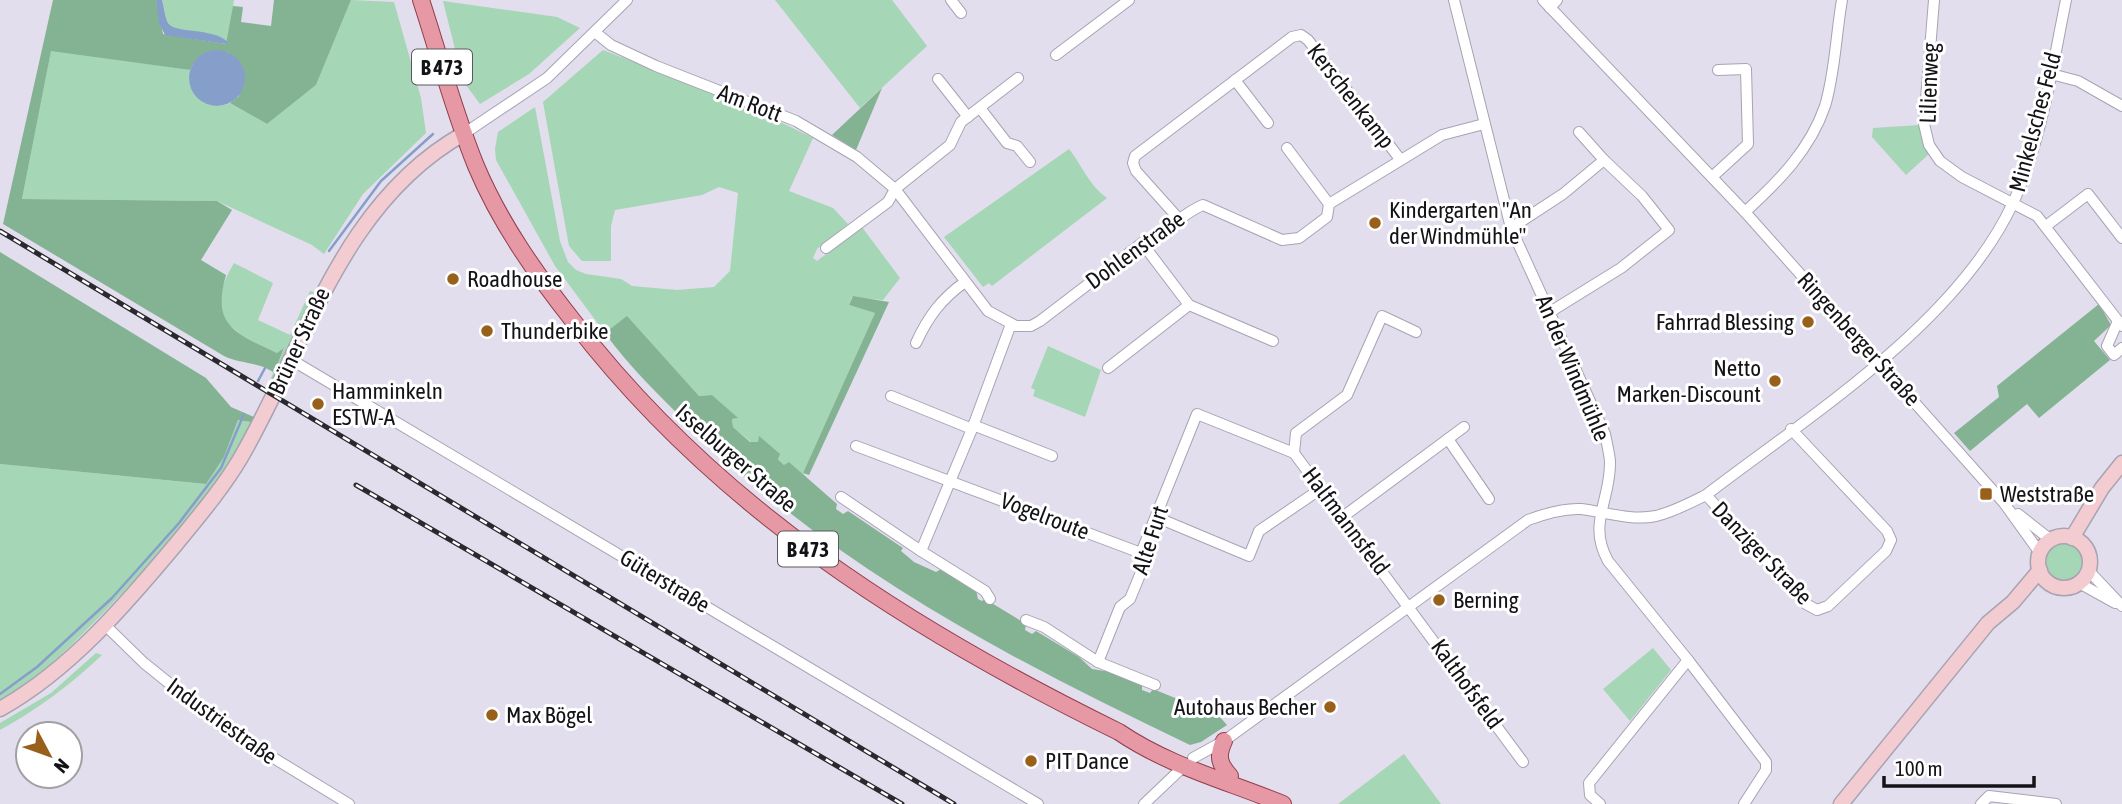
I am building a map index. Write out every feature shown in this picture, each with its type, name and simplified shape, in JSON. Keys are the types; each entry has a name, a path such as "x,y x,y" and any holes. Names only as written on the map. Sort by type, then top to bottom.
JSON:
{"main road":[{"name":"B 473","path":"421,0 465,133"},
{"name":"Brüner Straße","path":"0,709 43,679 104,624 147,578 221,488 240,460 322,290 377,208 417,166 465,133"},
{"name":"Isselburger Straße","path":"465,133 477,167 528,261 606,363 676,440 748,504 835,569 946,640 1119,732 1141,747 1230,776 1250,790"},
{"path":"2072,538 2102,488 2122,463"},
{"path":"2061,536 2072,538 2088,554 2088,570 2079,583 2064,588 2049,583 2040,570 2040,553 2051,540 2061,536"},
{"path":"1841,804 1988,623 2013,602 2040,570"},
{"path":"2013,602 2049,583"},
{"path":"1224,741 1219,752 1220,762 1230,776"},
{"name":"Isselburger Straße","path":"1188,762 1226,785 1250,790 1283,804"}],"street":[{"name":"Brüner Straße","path":"465,133 547,78 627,0"},
{"path":"951,0 961,13"},
{"path":"1056,55 1129,0"},
{"name":"An der Windmühle","path":"1454,0 1511,228 1605,434 1610,461 1597,535 1608,561 1766,762 1766,770 1744,804"},
{"path":"1745,212 1776,184 1797,159 1817,124 1825,105 1842,0"},
{"name":"Lilienweg","path":"1934,0 1924,124 1929,145 1940,161 1962,177 2037,216 2120,324"},
{"name":"Minkelsches Feld","path":"1878,362 1941,304 1975,265 2013,204 2034,144 2066,0"},
{"name":"Ringenberger Straße","path":"1550,3 1745,212 2004,503 2040,553"},
{"name":"Am Rott","path":"596,33 611,45 656,66 796,121 857,157 895,189 988,311 1011,324"},
{"name":"Kerschenkamp","path":"1235,80 1292,37 1301,35 1308,40 1400,159"},
{"path":"1712,177 1748,144 1746,69 1718,70"},
{"path":"2051,74 2077,81 2122,106"},
{"path":"826,248 888,202 895,189 950,145 961,122 1018,78"},
{"path":"938,79 968,117"},
{"path":"1179,219 1136,171 1133,163 1135,156 1235,80 1268,123"},
{"path":"980,108 1007,143 1017,146 1030,162"},
{"name":"Dohlenstraße","path":"1011,324 1031,326 1040,321 1142,243 1156,239 1179,219 1203,205 1282,240 1299,238 1327,217 1329,204 1400,159 1442,135 1484,124"},
{"path":"1550,312 1621,268 1669,230 1642,196 1579,132"},
{"path":"1287,148 1329,204"},
{"path":"1511,228 1563,194 1604,160"},
{"path":"2046,226 2088,194 2122,238"},
{"path":"1142,243 1189,305 1273,341"},
{"path":"916,343 928,317 945,297 965,282"},
{"path":"1108,368 1189,305"},
{"path":"1294,453 1296,433 1347,395 1382,316 1416,332"},
{"path":"920,551 973,427 1011,324"},
{"path":"2120,324 2107,346 2114,355 2122,348"},
{"name":"Güterstraße","path":"290,359 1038,804"},
{"name":"Danziger Straße","path":"1600,514 1655,516 1706,495 1878,362"},
{"path":"891,396 1052,456"},
{"name":"Halfmannsfeld","path":"1197,414 1294,453 1410,606"},
{"name":"Alte Furt","path":"1098,662 1120,607 1130,598 1144,565 1141,553 1197,414"},
{"path":"1344,516 1464,427"},
{"name":"Danziger Straße","path":"1706,495 1806,604 1817,610 1828,606 1886,551 1891,540 1887,531 1791,429"},
{"path":"1448,439 1489,499"},
{"name":"Vogelroute","path":"856,446 949,483 969,486 1141,553"},
{"path":"1156,517 1249,556 1259,531 1322,488"},
{"path":"841,497 985,591 990,599"},
{"name":"Ringenberger Straße","path":"2004,503 2051,540"},
{"path":"1144,804 1188,762 1224,741 1528,520 1562,510 1581,509 1600,514"},
{"path":"2088,570 2122,606"},
{"path":"2079,583 2122,606"},
{"name":"Kalthofsfeld","path":"1410,606 1524,762"},
{"path":"1026,620 1044,627 1098,662 1155,685"},
{"name":"Industriestraße","path":"104,624 144,663 237,737 349,804"},
{"path":"1600,804 1590,795 1589,783 1688,660"},
{"path":"1981,804 1989,796 2056,804"}],"green space":[{"path":"53,0 156,0 163,34 226,44 233,6 243,7 241,22 271,26 274,0 351,0 316,85 267,124 230,103 239,96 243,69 228,52 193,64 190,70 51,51 22,199 217,201 232,210 201,260 226,275 222,306 230,326 250,340 277,353 284,348 274,373 269,369 224,356 3,224"},
{"path":"162,0 234,0 228,42 214,35 172,27 168,23"},
{"path":"351,0 394,2 421,98 426,133 363,194 324,254 312,245 217,201 22,199 51,50 190,70 191,86 200,99 214,105 230,103 267,124 316,85"},
{"path":"775,0 892,0 927,46 860,108"},
{"path":"443,1 557,17 580,28 529,74 480,104 463,81"},
{"path":"603,50 752,108 813,138 789,191 833,208 848,224 817,249 813,258 817,261 862,227 900,278 883,300 852,297 849,305 875,313 803,473 807,478 790,463 784,465 759,437 758,442 751,442 733,427 732,419 737,418 712,395 699,396 627,317 605,333 555,266 496,160 498,132 535,107 560,241 568,262 576,270 621,279 632,286 677,290 714,287 730,271 738,193 719,187 702,195 615,210 611,226 611,261 582,261 569,246 543,102"},
{"path":"882,88 856,150 832,135"},
{"path":"1920,125 1929,154 1906,175 1872,137 1873,128"},
{"path":"1069,149 1091,182 1107,198 992,286 989,283 983,287 944,237"},
{"path":"0,252 206,378 231,407 254,417 251,422 238,420 224,457 206,484 0,464"},
{"path":"234,263 273,283 258,320 290,335 310,291 314,292 271,389 267,387 284,349 277,353 246,338 234,330 221,310 220,298 224,282"},
{"path":"853,296 889,302 809,475 803,473 875,313 849,305"},
{"path":"2099,304 2111,325 2094,341 2110,360 2039,418 2027,404 1970,451 1954,433 1999,397 1997,386"},
{"path":"627,316 699,396 712,395 738,418 732,419 733,427 750,442 758,442 759,436 780,454 778,459 784,465 789,462 837,504 836,509 843,514 848,511 903,548 901,551 914,562 936,572 941,569 976,590 978,599 985,599 1026,624 1025,630 1032,634 1036,631 1079,657 1092,669 1111,672 1142,685 1142,690 1150,693 1153,689 1195,706 1210,706 1227,725 1201,742 1190,745 991,644 865,567 804,524 746,477 646,382 605,333"},
{"path":"1048,346 1101,370 1085,417 1033,396 1035,390 1031,388"},
{"path":"238,420 251,422 251,427 220,476 167,543 71,645 44,670 0,702 0,464 205,484 224,457"},
{"path":"2064,541 2079,547 2085,562 2079,577 2064,583 2049,577 2043,562 2049,547"},
{"path":"1653,648 1671,670 1630,721 1603,689"},
{"path":"96,653 102,655 66,686 0,730 0,723 51,693"},
{"path":"1404,754 1441,804 1338,804"}],"water":[{"path":"156,0 162,0 167,21 172,26 213,34 228,42 226,44 165,35 159,23"},
{"path":"212,50 222,50 237,58 243,67 243,89 237,98 222,106 212,106 194,94 189,83 189,73 201,55"}],"waterway":[{"path":"329,251 381,181 433,134"},
{"path":"258,381 265,368"},
{"path":"0,694 37,667 112,598 179,523 221,468 244,414"}],"railway":[{"path":"0,231 954,804"},
{"path":"356,485 902,804"}],"place":[{"name":"Kindergarten \"An der Windmühle\"","path":"1375,223"},
{"name":"Roadhouse","path":"453,279"},
{"name":"Fahrrad Blessing","path":"1808,322"},
{"name":"Thunderbike","path":"487,331"},
{"name":"Netto Marken-Discount","path":"1775,381"},
{"name":"Hamminkeln ESTW-A","path":"318,404"},
{"name":"Weststraße","path":"1986,494"},
{"name":"Berning","path":"1439,600"},
{"name":"Autohaus Becher","path":"1330,707"},
{"name":"Max Bögel","path":"492,715"},
{"name":"PIT Dance","path":"1031,761"}]}
